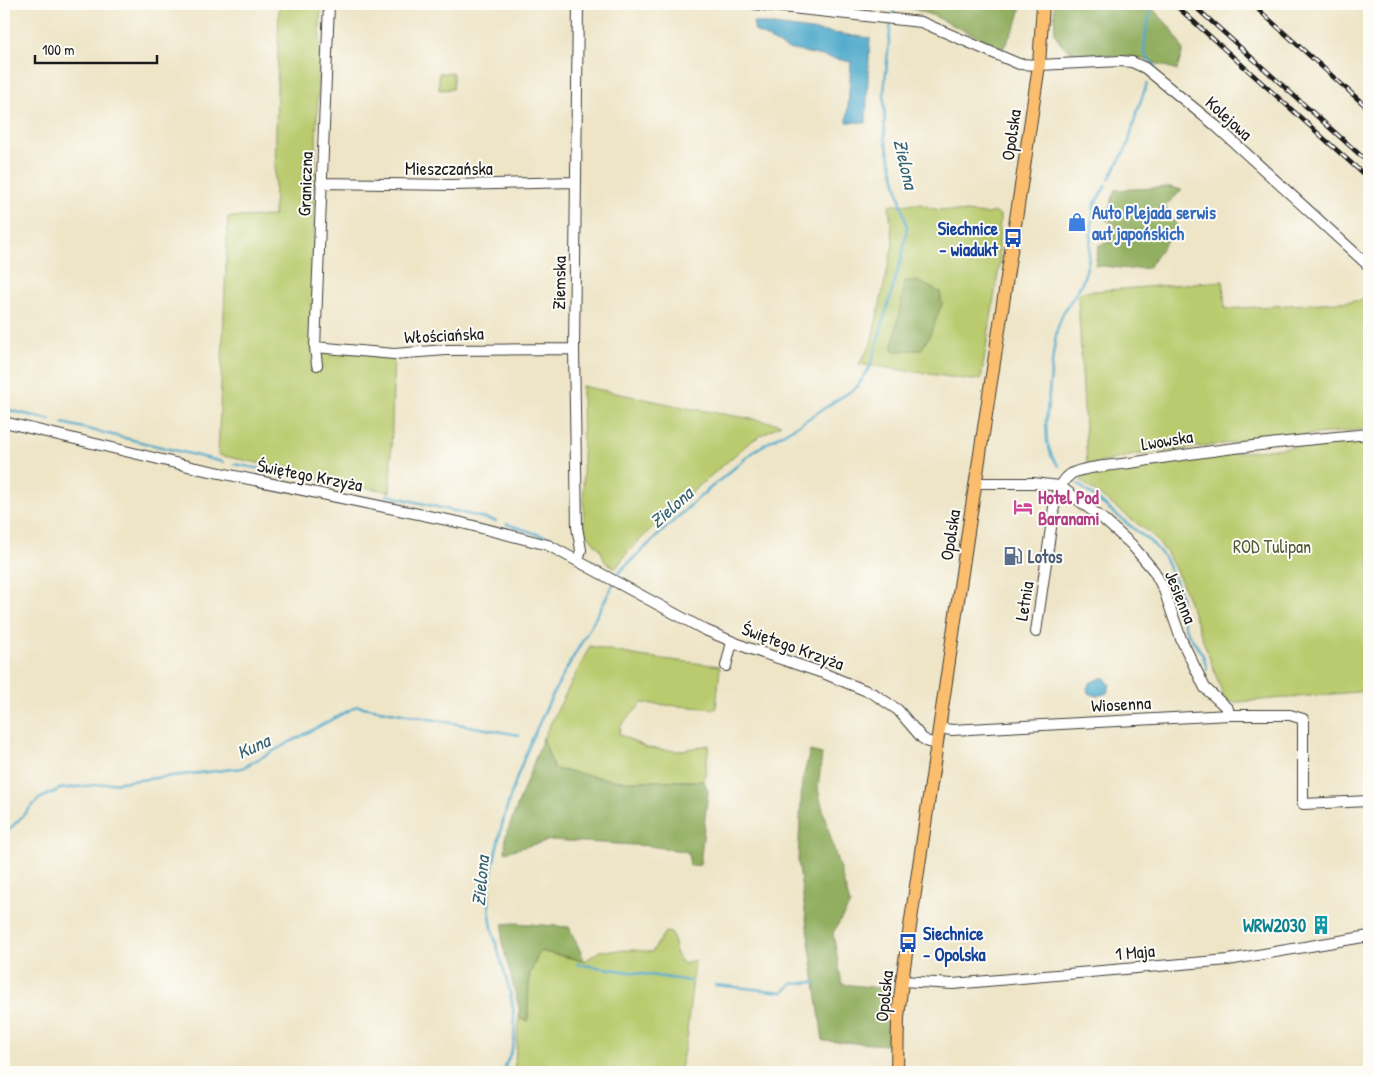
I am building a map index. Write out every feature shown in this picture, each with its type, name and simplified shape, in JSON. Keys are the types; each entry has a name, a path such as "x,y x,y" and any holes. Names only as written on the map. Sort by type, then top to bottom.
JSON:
{"main road":[{"name":"Opolska","path":"897,1072 898,1018 902,981 1039,64 1044,4"}],"street":[{"name":"Graniczna","path":"317,365 315,346 329,4"},
{"name":"Ziemska","path":"578,4 574,349 577,527 581,550 578,561"},
{"name":"Kolejowa","path":"755,4 876,16 930,24 1019,64 1132,62 1145,68 1216,126 1369,266"},
{"name":"Mieszczańska","path":"321,183 453,185 576,182"},
{"name":"Włościańska","path":"315,346 394,354 446,350 574,349"},
{"name":"Świętego Krzyża","path":"4,422 196,468 462,523 548,545 705,630 732,642 823,673 874,694 898,710 922,738 928,742 937,743"},
{"name":"Lwowska","path":"1060,486 1070,475 1078,471 1100,467 1194,452 1369,434"},
{"path":"976,483 1033,483 1060,486"},
{"name":"Letnia","path":"1036,632 1055,500 1060,486"},
{"name":"Jesienna","path":"1060,486 1103,519 1144,558 1164,590 1181,639 1206,688 1228,709 1229,715"},
{"path":"726,666 732,642"},
{"name":"Wiosenna","path":"939,728 952,730 1229,715 1290,715 1303,719 1303,804 1369,801"},
{"name":"1 Maja","path":"902,981 953,984 1228,960 1369,936"}],"green space":[{"path":"277,4 321,4 315,173 312,362 321,352 394,354 390,492 302,476 303,472 218,455 228,217 274,216 279,5"},
{"path":"851,4 891,4 890,9"},
{"path":"891,4 1022,4 1016,25 1003,49 934,16 910,8 890,9"},
{"path":"1054,4 1148,4 1171,28 1183,50 1177,70 1143,59 1070,51 1060,43 1055,34"},
{"path":"439,73 453,73 453,89 439,90"},
{"path":"1171,187 1182,190 1165,206 1177,226 1148,268 1129,269 1095,265 1099,245 1112,241 1116,225 1106,220 1115,190"},
{"path":"920,204 934,209 987,214 994,212 1000,215 1000,262 981,379 971,380 859,364 871,344 893,244 889,205"},
{"path":"905,281 917,281 940,292 942,304 930,335 921,350 892,351"},
{"path":"1223,281 1225,309 1369,300 1369,429 1255,440 1134,455 1087,466 1078,297 1081,292"},
{"path":"582,386 683,407 781,424 750,442 662,518 628,552 616,568 605,562 600,549 584,531"},
{"name":"ROD Tulipan","path":"1369,439 1369,691 1226,703 1182,583 1167,553 1151,534 1081,481 1083,476 1198,457"},
{"path":"590,646 639,656 720,666 716,709 642,703 621,726 619,734 647,748 678,751 709,745 704,781 619,781 554,769 543,738"},
{"path":"543,738 554,769 619,781 704,781 708,791 700,865 690,866 688,852 650,846 551,840 505,852 506,835"},
{"path":"810,751 822,754 818,789 850,904 833,933 842,984 890,989 888,1045 823,1041 798,861 802,782"},
{"path":"503,924 569,927 585,961 540,951 529,976 528,1021 519,1019 519,1008 502,942"},
{"path":"665,932 672,933 676,955 684,964 695,960 688,1034 679,1072 514,1072 519,1019 528,1020 529,976 540,951 585,961 599,951 635,950 652,952"}],"water":[{"path":"753,22 870,38 866,123 847,122 851,62 788,49 755,31"},
{"path":"1104,677 1110,685 1107,693 1097,696 1088,693 1087,688 1091,682"}],"waterway":[{"name":"Zielona","path":"893,16 895,4"},
{"path":"1153,5 1147,29 1145,53 1155,66"},
{"name":"Zielona","path":"616,578 619,572 696,500 757,449 857,387 871,365 903,252 907,227 885,138 884,93 891,21"},
{"path":"1109,179 1128,145 1137,111 1147,84"},
{"path":"1059,466 1052,457 1047,442 1046,422 1057,330 1063,313 1081,285 1085,274 1088,263 1094,205 1106,185"},
{"path":"4,409 51,420"},
{"path":"63,423 223,462"},
{"path":"234,464 282,473"},
{"path":"1078,484 1153,544 1164,557 1181,597 1181,613 1186,630 1203,655 1207,669"},
{"path":"387,495 496,521"},
{"path":"507,524 561,542"},
{"name":"Zielona","path":"503,1072 514,1040 514,1021 508,985 490,917 489,892 493,863 508,803 529,745 555,690 614,583"},
{"name":"Kuna","path":"4,835 39,799 60,789 242,768 357,706 519,735"},
{"path":"577,964 690,981"},
{"path":"715,985 783,992 792,984 816,982"}],"railway":[{"path":"1174,4 1369,179"},
{"path":"1192,4 1369,163"},
{"path":"1252,4 1369,109"}],"place":[{"name":"Auto Plejada serwis aut japońskich","path":"1077,222"},
{"name":"Siechnice - wiadukt","path":"1013,238"},
{"name":"Hotel Pod Baranami","path":"1023,507"},
{"name":"Lotos","path":"1013,556"},
{"name":"WRW2030","path":"1321,925"},
{"name":"Siechnice - Opolska","path":"908,943"}]}
